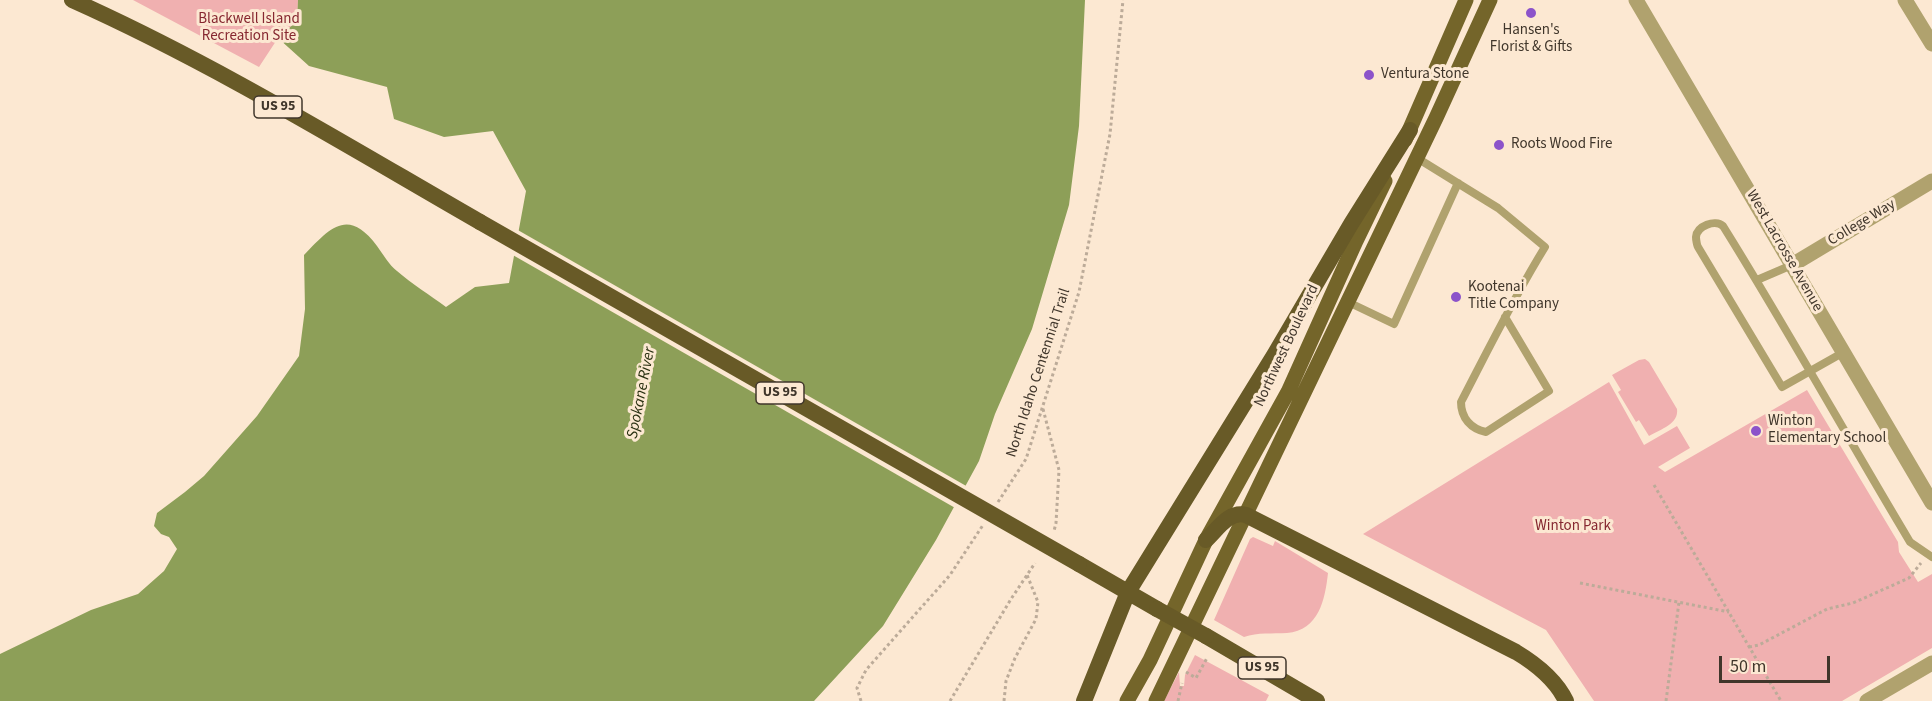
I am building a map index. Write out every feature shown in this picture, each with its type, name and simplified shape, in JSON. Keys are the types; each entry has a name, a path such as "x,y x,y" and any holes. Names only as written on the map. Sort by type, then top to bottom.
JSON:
{"highway":[{"name":"US 95","path":"72,0 190,56 1206,636 1293,695 1317,701"},
{"path":"1084,701 1128,592 1273,357 1350,224 1410,130"},
{"path":"1206,540 1229,518 1239,514 1246,515 1516,652 1547,675 1566,701"}],"main road":[{"name":"Northwest Boulevard","path":"1127,701 1150,660 1206,540 1288,392 1356,241 1410,130 1466,0"},
{"path":"1156,701 1417,158 1490,0"}],"street":[{"name":"West Lacrosse Avenue","path":"1636,0 1932,503"},
{"path":"1905,0 1932,44"},
{"name":"College Way","path":"1792,265 1932,181"},
{"path":"1868,701 1932,663"}],"lane":[{"path":"1417,158 1497,208 1545,247 1516,293 1461,402 1461,408 1470,425 1476,430 1486,432 1549,390 1505,317"},
{"path":"1348,302 1394,324 1458,183"},
{"path":"1844,352 1811,370 1782,387 1698,247 1695,238 1699,230 1712,222 1723,225 1811,370 1910,542 1930,556"},
{"path":"1757,280 1792,265"}],"path":[{"name":"North Idaho Centennial Trail","path":"994,507 1026,459 1078,292 1110,134 1123,0"},
{"path":"1042,407 1059,470 1054,531"},
{"path":"1654,485 1781,701"},
{"path":"861,701 858,688 866,670 950,575 988,517"},
{"path":"1749,647 1759,645 1827,609 1853,603 1909,578 1930,556"},
{"path":"950,701 1035,563"},
{"path":"1004,701 1006,681 1015,658 1036,619 1038,602 1027,574"},
{"path":"1580,583 1729,612"},
{"path":"1666,701 1679,602"},
{"path":"1178,701 1182,689 1183,670 1196,678 1207,658"}],"green space":[{"name":"Blackwell Island Recreation Site","path":"133,0 298,0 297,21 278,38 259,67"},
{"path":"1645,359 1677,409 1672,422 1649,436 1639,420 1636,422 1618,392 1621,390 1612,375"},
{"name":"Winton Park","path":"1609,382 1644,445 1677,426 1690,448 1658,467 1665,472 1807,390 1898,542 1899,552 1918,582 1932,574 1932,648 1842,701 1594,701 1546,630 1363,534"},
{"path":"1253,537 1273,546 1275,541 1328,573 1325,593 1318,612 1313,620 1298,631 1244,637 1214,620 1250,539"},
{"path":"1195,655 1269,695 1266,701 1164,701 1179,672 1180,686 1184,686 1185,675"}],"water":[{"name":"Spokane River","path":"298,0 1085,0 1079,126 1069,205 1032,329 995,414 979,461 936,540 883,626 814,701 0,701 0,654 91,610 138,594 164,571 177,549 169,537 161,534 154,526 157,513 204,476 257,416 299,356 305,309 304,255 322,237 339,226 357,227 367,234 394,269 446,307 475,287 509,283 526,191 493,131 444,137 394,119 387,87 309,66 278,38 297,21"}],"pier":[{"path":"516,229 968,487 957,509 511,254"}],"place":[{"name":"Hansen's Florist & Gifts","path":"1531,13"},
{"name":"Ventura Stone","path":"1369,75"},
{"name":"Roots Wood Fire","path":"1499,145"},
{"name":"Kootenai Title Company","path":"1456,297"},
{"name":"Winton Elementary School","path":"1756,431"}]}
